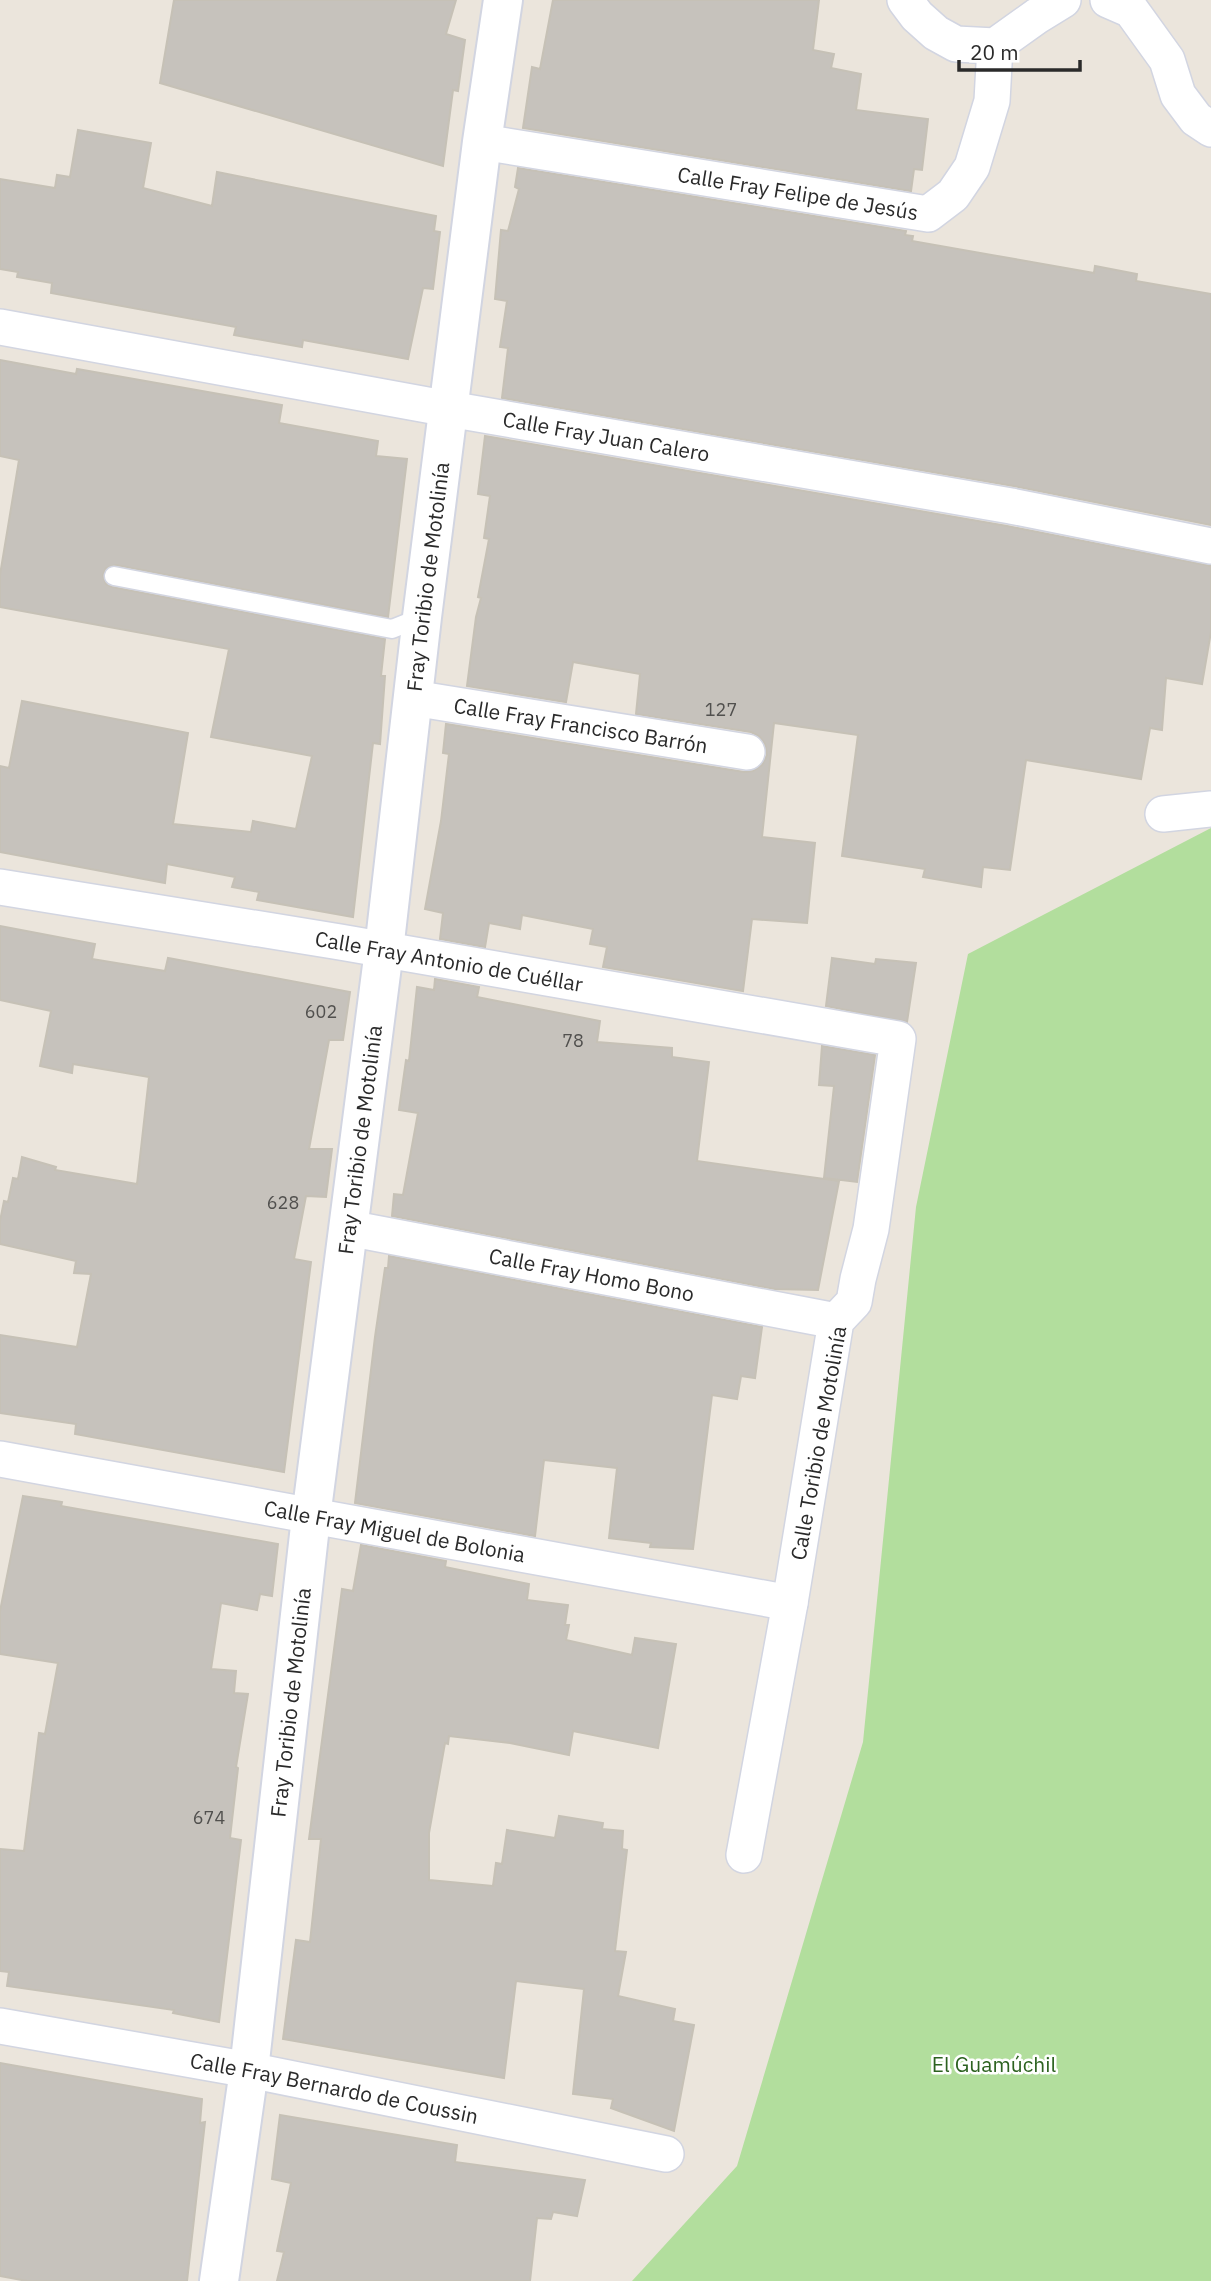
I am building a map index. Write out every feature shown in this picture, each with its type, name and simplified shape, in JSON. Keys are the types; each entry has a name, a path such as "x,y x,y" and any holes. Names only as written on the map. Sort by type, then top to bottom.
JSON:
{"street":[{"name":"Fray Toribio de Motolinía","path":"219,2281 248,2070 311,1517 384,950 422,617 482,142 503,0"},
{"path":"905,0 917,16 936,33 956,44 995,46 1063,0"},
{"path":"1108,0 1131,10 1167,60 1178,95 1203,124"},
{"name":"Calle Fray Felipe de Jesús","path":"482,142 928,215 953,195 972,167 992,101 995,46"},
{"name":"Calle Fray Juan Calero","path":"0,327 449,409 1011,506 1211,546"},
{"name":"Calle Fray Francisco Barrón","path":"413,698 747,752"},
{"path":"1163,814 1211,809"},
{"name":"Calle Fray Antonio de Cuéllar","path":"0,887 898,1039"},
{"name":"Calle Toribio de Motolinía","path":"744,1854 790,1603 836,1321 854,1302 871,1229 898,1039"},
{"name":"Calle Fray Homo Bono","path":"348,1228 836,1321"},
{"name":"Calle Fray Miguel de Bolonia","path":"0,1459 790,1603"},
{"name":"Calle Fray Bernardo de Coussin","path":"0,2026 248,2070 666,2154"}],"lane":[{"path":"114,576 392,629 422,617"}],"green space":[{"name":"El Guamúchil","path":"1211,828 1211,2281 632,2281 737,2166 863,1742 916,1207 968,954"}],"building":[{"path":"174,0 456,0 446,34 465,40 458,91 453,90 443,166 160,83"},
{"path":"553,0 819,0 813,50 834,54 831,68 861,74 856,110 928,119 922,170 914,169 911,191 523,128 532,67 540,69"},
{"path":"78,130 151,143 143,188 212,206 217,172 436,216 434,231 440,232 433,289 423,288 408,359 303,340 302,347 234,335 236,327 51,293 52,283 17,277 18,272 0,269 0,179 55,188 57,175 70,177"},
{"path":"518,168 906,231 905,235 913,236 912,241 1094,273 1095,266 1137,274 1136,281 1211,294 1211,525 1014,486 502,398 508,348 500,347 507,301 495,299 501,230 508,231 519,189 515,187"},
{"path":"0,360 76,374 77,369 282,405 279,423 378,441 376,456 407,459 388,617 116,565 106,568 103,575 106,584 112,587 385,639 381,676 385,676 380,744 373,743 353,917 257,900 259,892 232,887 235,877 167,864 165,883 0,852 0,766 9,768 22,701 188,733 173,824 251,832 253,821 296,829 312,756 211,737 229,649 0,607 0,575 19,460 0,456"},
{"path":"485,436 1007,526 1211,566 1211,632 1202,684 1166,678 1162,730 1150,728 1141,779 1026,760 1010,870 983,867 981,887 923,877 925,869 842,856 858,735 774,723 762,837 815,843 807,923 752,919 743,991 603,967 607,947 590,944 593,929 522,915 520,929 489,923 485,947 440,939 443,913 425,909 441,821 449,754 443,753 446,724 744,772 753,771 762,765 767,755 765,744 759,736 751,732 636,714 640,674 573,662 566,702 467,686 481,598 478,597 489,539 484,538 490,496 478,494"},
{"path":"0,926 95,944 92,959 165,971 168,958 350,992 343,1040 329,1040 309,1149 332,1149 326,1197 306,1196 294,1259 311,1262 284,1472 75,1434 76,1424 0,1413 0,1335 77,1347 91,1274 74,1273 76,1261 0,1244 0,1221 4,1201 8,1202 13,1178 18,1179 22,1157 56,1167 55,1170 137,1184 149,1077 73,1064 72,1073 40,1066 51,1011 0,1000"},
{"path":"832,958 875,964 876,959 916,963 907,1022 826,1006"},
{"path":"435,979 479,987 477,997 600,1021 597,1042 672,1048 672,1057 709,1062 697,1161 839,1181 818,1290 775,1289 392,1216 394,1194 403,1195 418,1113 399,1110 406,1060 409,1061 417,987 434,990"},
{"path":"822,1046 875,1055 857,1182 824,1178 834,1086 819,1085"},
{"path":"389,1256 762,1327 755,1378 741,1376 737,1399 712,1395 693,1549 650,1547 651,1543 609,1538 617,1468 544,1460 535,1536 355,1503 375,1337"},
{"path":"23,1496 62,1502 61,1506 278,1544 272,1596 260,1594 257,1610 221,1603 211,1669 236,1671 234,1693 248,1694 236,1767 230,1838 241,1840 219,2022 173,2013 174,2010 7,1986 9,1972 0,1971 0,1849 24,1851 39,1733 45,1734 58,1663 0,1654 0,1611"},
{"path":"361,1545 446,1561 445,1567 529,1584 527,1600 568,1605 565,1625 569,1625 566,1640 632,1655 635,1638 676,1644 658,1748 573,1731 569,1755 510,1743 449,1736 448,1744 445,1743 429,1833 429,1880 493,1886 496,1863 502,1864 507,1830 555,1838 559,1816 603,1823 602,1829 623,1831 622,1849 627,1850 615,1951 626,1952 618,1996 675,2009 673,2021 694,2025 674,2131 611,2108 613,2099 573,2094 584,1989 516,1981 504,2078 283,2039 296,1940 310,1942 321,1839 309,1839 342,1589 353,1591"},
{"path":"0,2063 202,2099 200,2123 205,2122 187,2281 27,2281 0,2276"},
{"path":"280,2115 457,2145 455,2162 585,2180 577,2216 553,2212 551,2219 537,2218 530,2281 277,2281 284,2252 277,2251 291,2183 272,2179"}]}
